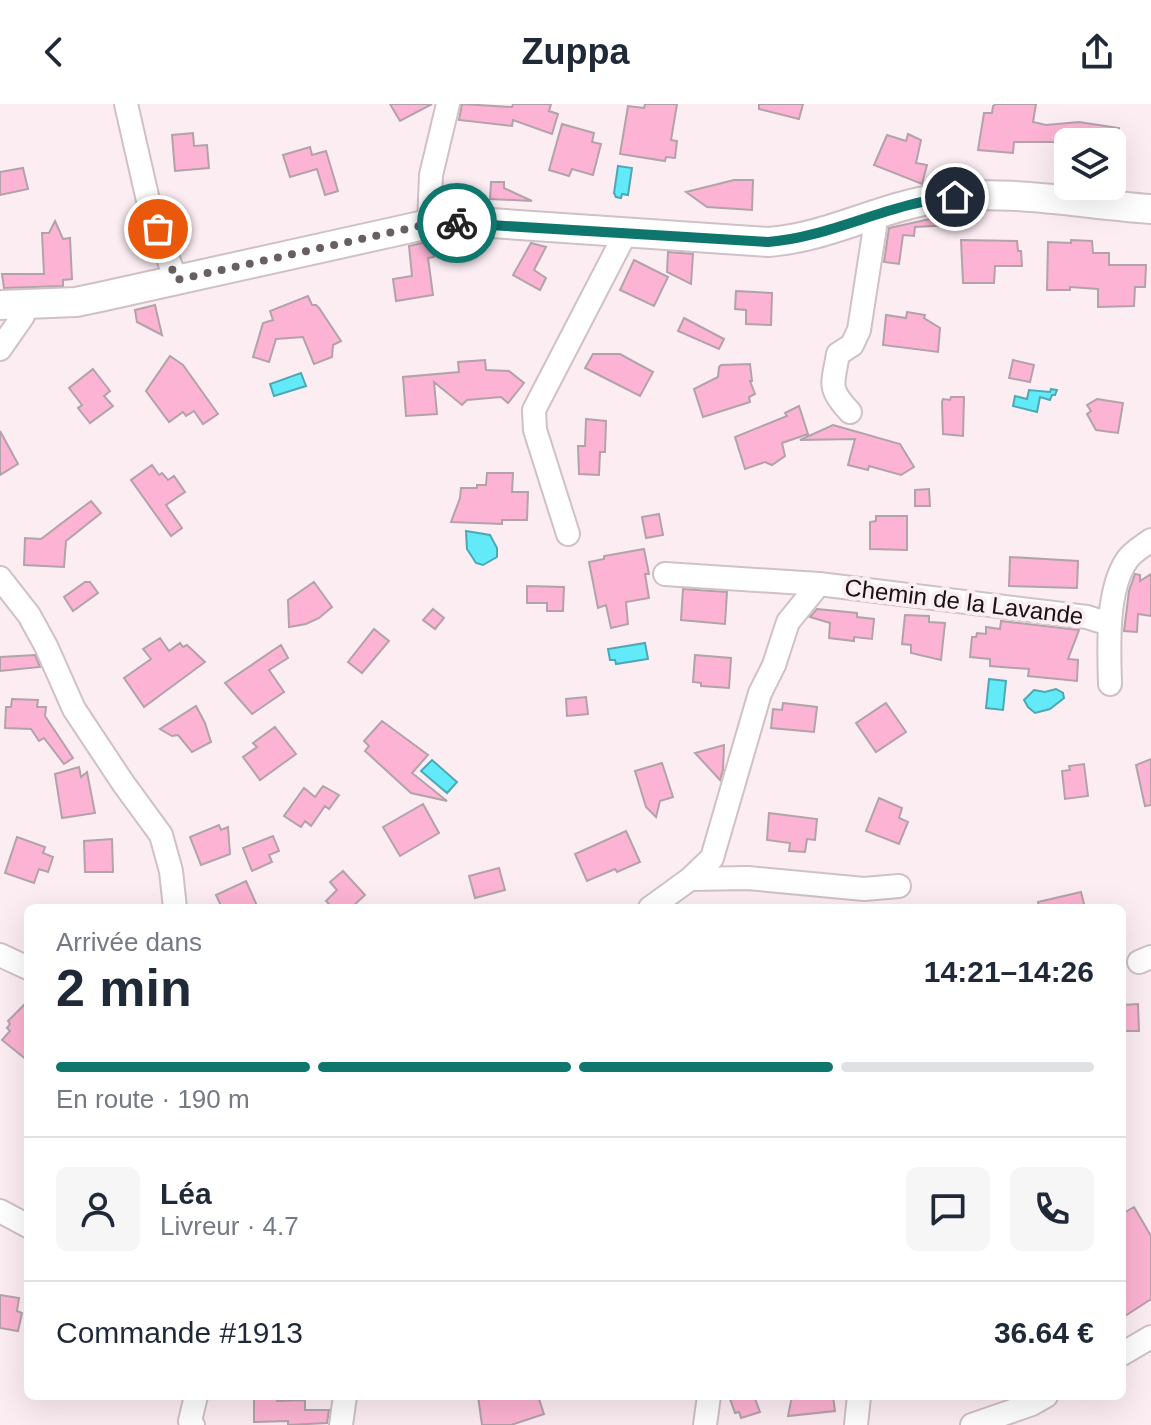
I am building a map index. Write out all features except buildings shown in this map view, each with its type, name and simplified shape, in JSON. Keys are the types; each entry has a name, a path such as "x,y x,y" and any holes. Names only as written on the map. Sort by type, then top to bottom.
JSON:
{"street":[{"path":"126,104 150,209 176,280"},
{"path":"429,224 431,175 448,104"},
{"path":"12,305 76,302 429,224 476,222 768,242 794,240 939,198 1047,198 1151,209"},
{"path":"850,412 832,389 838,354 852,345 859,330 875,227 873,215"},
{"path":"568,534 535,430 534,410 621,242 622,234"},
{"path":"0,349 23,316 12,305"},
{"path":"1110,684 1109,624 1119,576 1127,559 1151,540"},
{"name":"Chemin de la Lavande","path":"665,574 819,584 1087,617 1109,624"},
{"path":"0,578 29,615 74,709 161,835 171,871 175,904"},
{"name":"Chemin de la Lavande","path":"656,904 712,858 760,693 774,665 788,622 819,584"},
{"path":"690,879 748,878 864,889 899,886"},
{"path":"0,955 24,966"},
{"path":"0,1211 24,1224"},
{"path":"1126,1352 1151,1337"},
{"path":"193,1425 190,1421 195,1400"},
{"path":"341,1425 344,1400"},
{"path":"705,1425 708,1400"},
{"path":"856,1425 859,1400"},
{"path":"972,1425 1039,1400"}],"water":[{"path":"618,166 632,168 628,195 622,194 621,198 614,193"},
{"path":"301,373 306,386 274,396 270,384"},
{"path":"1051,389 1057,390 1055,395 1050,400 1040,397 1037,412 1013,406 1015,396 1027,399 1029,390 1050,392"},
{"path":"466,531 490,535 497,548 497,557 483,565 476,563 467,549"},
{"path":"645,643 648,659 616,664 615,660 610,660 608,649"},
{"path":"989,679 1006,681 1003,710 986,708"},
{"path":"1056,689 1063,693 1064,698 1050,709 1035,713 1024,700 1034,690 1045,692"},
{"path":"432,760 457,782 447,793 421,771"}],"way so far":[{"path":"158,229 176,280 429,224 457,223"}],"route":[{"path":"457,223 768,242 794,240 899,207 955,197"}]}
